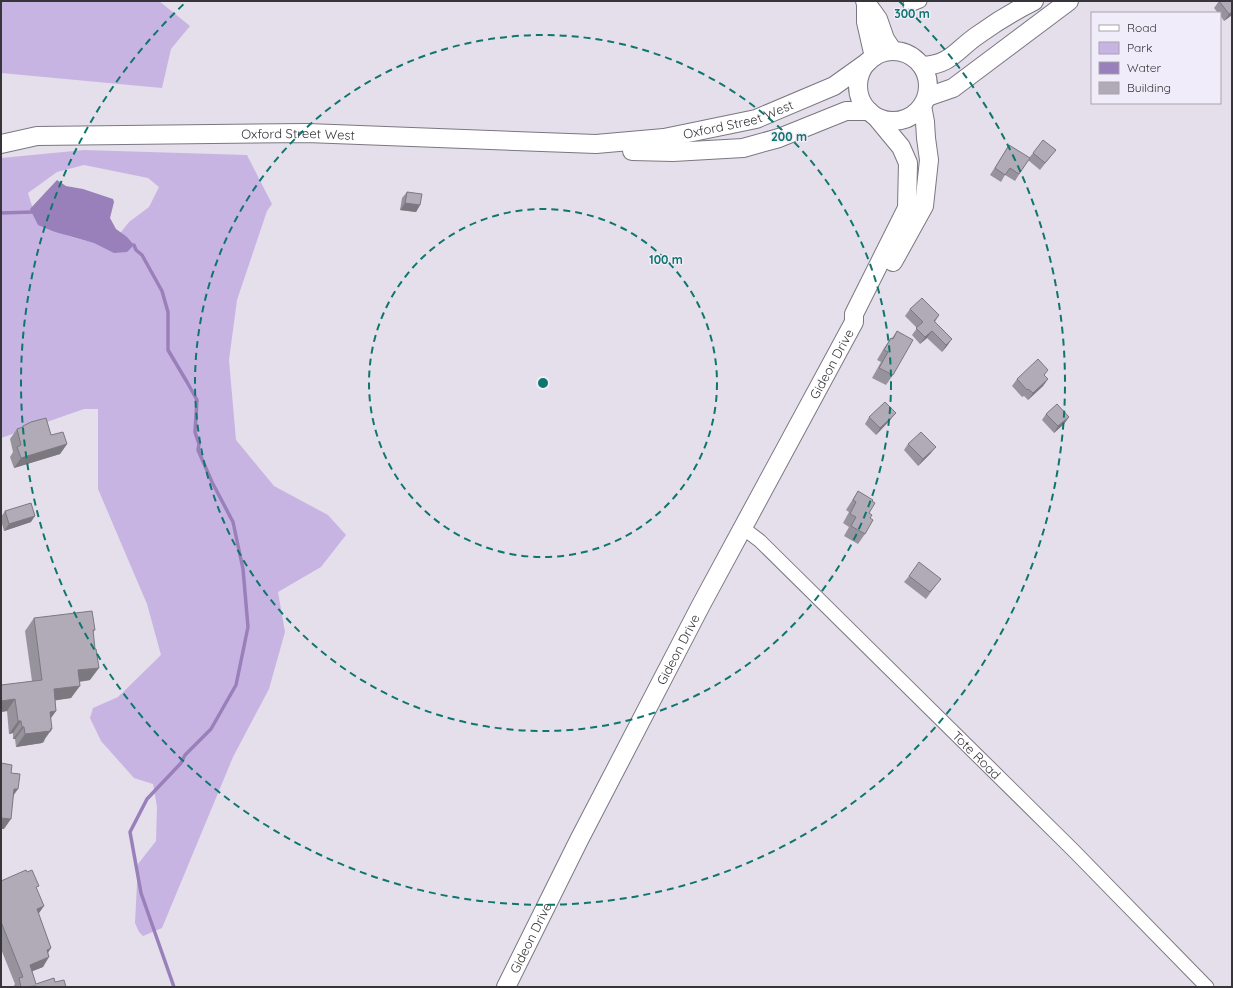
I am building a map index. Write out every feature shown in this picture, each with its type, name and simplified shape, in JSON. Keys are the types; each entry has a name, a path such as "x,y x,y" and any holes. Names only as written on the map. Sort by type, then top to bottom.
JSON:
{"main road":[{"path":"922,66 931,66 942,62 960,51 982,32 1011,12 1034,1"},
{"path":"925,102 953,88 1069,1"},
{"path":"865,3 878,19 885,39 893,51"},
{"path":"865,3 866,22 872,59"},
{"path":"893,51 909,55 922,66 927,75 928,86 925,102 916,114 902,120 888,121 873,114 862,103 859,92 859,81 862,70 872,59 883,53 893,51"},
{"name":"Oxford Street West","path":"1,144 37,136 307,133 596,144 664,138 756,118 834,86 872,59"},
{"name":"Gideon Drive","path":"854,314 887,272 924,206 929,160 926,138 925,102"},
{"name":"Oxford Street West","path":"596,144 626,152 673,152 743,148 779,138 846,110 873,114"},
{"name":"Gideon Drive","path":"506,987 582,833 701,604 854,322 854,314 907,208 908,164 901,147 873,114"}],"street":[{"name":"Tote Road","path":"742,528 760,541 1062,839 1207,987"}],"green space":[{"path":"1,1 159,1 190,26 171,49 162,88 1,73"},
{"path":"84,150 247,155 272,204 267,211 237,300 229,360 236,440 274,486 328,515 346,535 321,567 278,592 285,632 269,689 233,757 162,928 143,936 139,932 135,923 138,864 156,841 157,807 153,784 134,778 101,741 90,718 93,708 118,697 161,655 147,604 98,489 98,409 84,409 1,438 1,158","holes":["84,165 148,178 159,187 149,207 129,222 113,242 93,242 74,238 37,222 28,193 57,172"]}],"water":[{"path":"57,180 66,186 83,189 113,199 114,202 110,218 116,229 127,237 134,245 127,252 114,253 94,243 55,232 38,225 30,209"}],"building":[{"path":"1219,1 1232,1 1232,12 1229,14"},
{"path":"1043,140 1056,150 1045,163 1033,153"},
{"path":"1009,145 1030,158 1019,174 1010,168 1005,175 995,168"},
{"path":"407,192 422,194 420,205 405,203"},
{"path":"922,298 939,315 934,321 952,339 946,345 932,331 925,337 916,328 923,322 910,309"},
{"path":"897,331 913,340 893,375 879,368 888,352 884,350 891,338 893,339"},
{"path":"1038,359 1048,370 1044,375 1048,379 1033,393 1028,389 1027,390 1017,379"},
{"path":"885,402 896,413 880,428 869,417"},
{"path":"1057,404 1069,417 1058,426 1046,414"},
{"path":"46,418 51,435 63,432 67,444 21,458 17,447 21,445 17,429 31,422"},
{"path":"921,432 936,447 923,459 908,444"},
{"path":"858,491 873,500 872,501 875,503 869,513 872,515 870,518 873,520 865,534 851,526 856,517 850,514 856,502 853,500"},
{"path":"31,503 35,516 9,524 5,511"},
{"path":"919,562 941,579 930,592 909,576"},
{"path":"92,611 95,630 93,630 95,649 99,668 78,670 80,686 54,689 56,711 50,712 51,731 25,734 21,721 18,721 15,699 1,701 1,685 42,680 34,618"},
{"path":"1,763 12,765 11,773 20,774 18,789 14,789 11,819 1,818"},
{"path":"26,870 27,872 32,870 39,886 36,887 44,906 37,909 51,948 47,950 49,957 30,965 36,984 54,978 55,982 64,980 66,987 21,987 19,978 23,977 1,922 1,881"}],"waterway":[{"path":"1,213 32,212"},
{"path":"134,245 136,250 142,255 162,291 168,312 168,350 197,400 195,432 199,444 198,450 212,482 233,522 243,569 248,627 236,685 211,729 185,755 181,763 147,799 130,832 141,893 174,987"}]}
